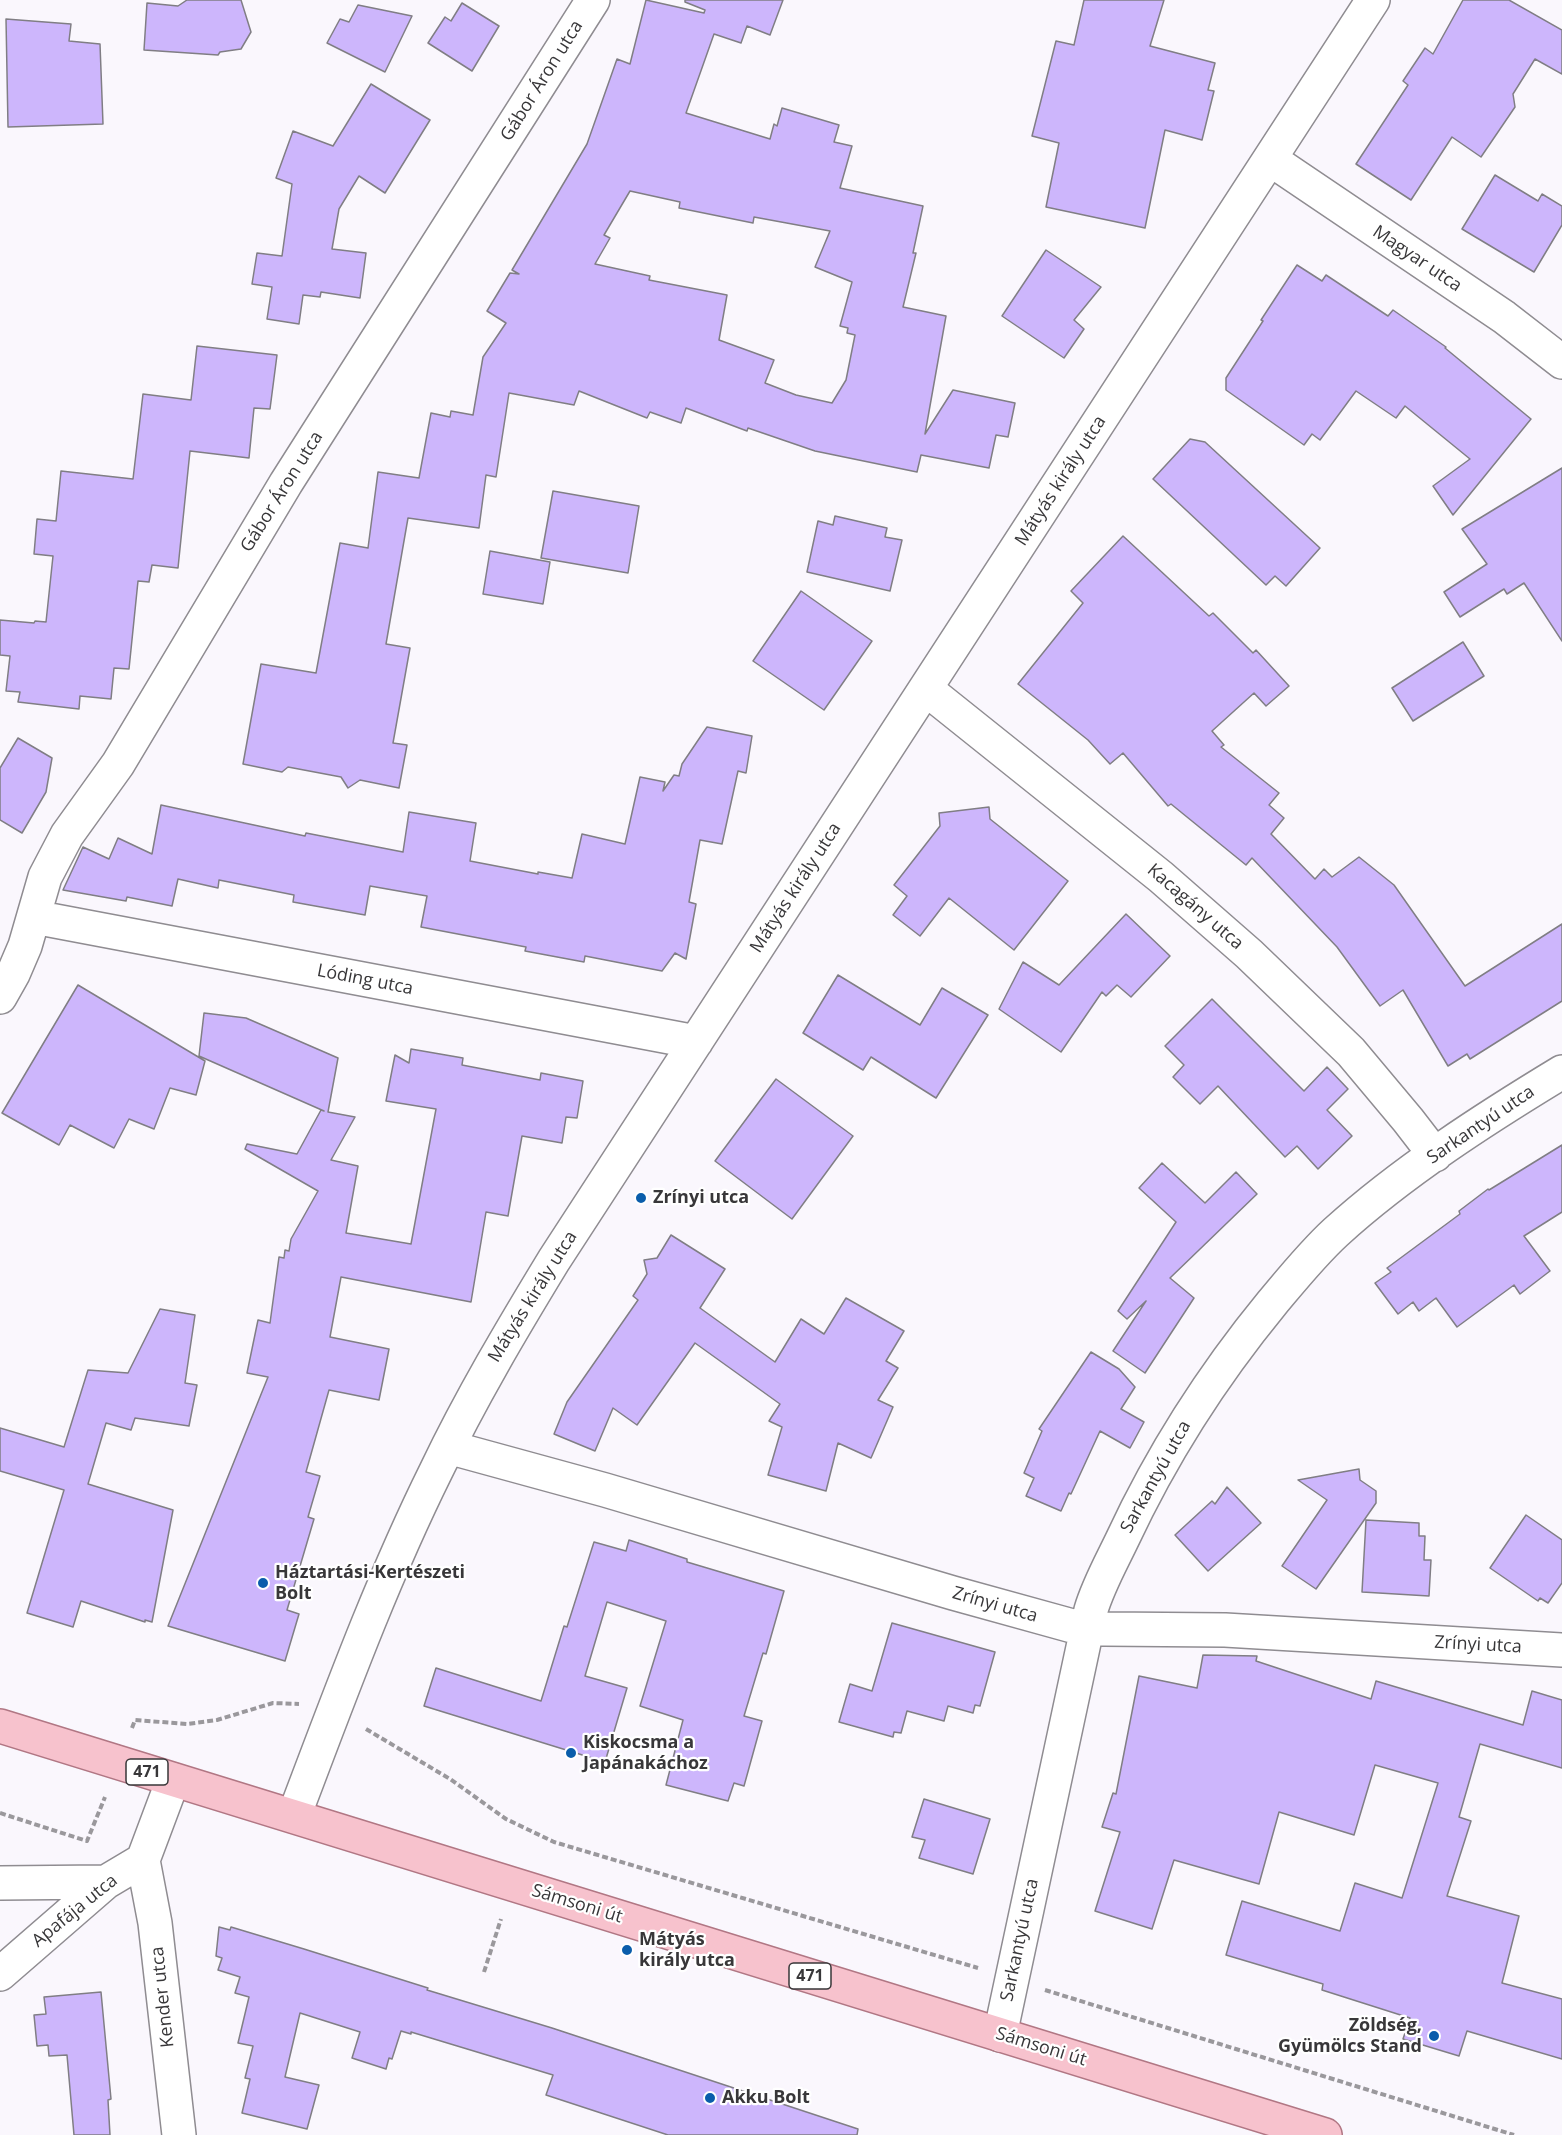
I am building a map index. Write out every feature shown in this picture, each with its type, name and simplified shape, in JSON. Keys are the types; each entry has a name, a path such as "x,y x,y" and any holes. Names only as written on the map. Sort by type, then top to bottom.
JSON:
{"main road":[{"name":"Sámsoni út","path":"0,1726 1325,2135"}],"street":[{"name":"Gábor Áron utca","path":"0,997 19,960 45,877 73,825 118,764 286,483 593,0"},
{"name":"Mátyás király utca","path":"294,1816 400,1549 448,1447 500,1348 696,1042 1373,0"},
{"name":"Magyar utca","path":"1270,159 1504,317 1556,348"},
{"name":"Kacagány utca","path":"926,689 1161,877 1249,954 1351,1052 1408,1119 1435,1155"},
{"name":"Lóding utca","path":"34,917 696,1042"},
{"name":"Sarkantyú utca","path":"1000,2035 1086,1628 1097,1593 1152,1479 1187,1418 1224,1363 1315,1253 1366,1207 1435,1155 1562,1072"},
{"name":"Zrínyi utca","path":"448,1447 605,1490 1047,1620 1086,1628 1225,1630 1562,1650"},
{"path":"143,1860 173,1780"},
{"name":"Apafája utca","path":"0,1974 106,1882 143,1860"},
{"name":"Kender utca","path":"143,1860 155,1923 179,2135"},
{"path":"0,1883 106,1882"}],"path":[{"path":"0,1813 87,1841 135,1720 187,1724 217,1720 273,1703 307,1704 334,1711 450,1779 506,1819 554,1842 1012,1979 1514,2135"},
{"path":"483,1972 500,1919 505,1916"}],"building":[{"path":"187,0 241,0 251,32 241,49 220,52 218,55 144,50 147,3 178,6"},
{"path":"646,0 704,13 705,10 685,0 783,0 770,35 747,26 741,43 714,34 686,113 770,139 774,124 777,126 782,108 839,125 834,142 852,146 840,188 923,206 913,253 916,253 903,307 946,316 925,434 953,390 1015,403 1008,437 996,435 989,468 921,455 917,472 815,451 748,428 747,431 686,408 681,423 650,412 647,418 579,391 574,405 509,393 496,477 486,475 479,528 408,518 386,644 410,648 393,743 407,745 399,788 360,780 348,788 341,777 288,767 282,772 243,764 261,664 316,673 340,543 368,548 378,472 419,478 431,413 450,417 451,411 473,415 483,357 506,323 487,311 510,273 519,274 512,270 587,144 617,59 630,64","holes":["630,191 680,202 679,208 753,223 754,217 830,231 815,267 852,282 840,326 848,328 847,333 855,335 846,380 832,403 796,395 765,383 774,360 719,340 727,295 649,280 650,276 595,264 610,238 604,235"]},
{"path":"1084,0 1164,0 1150,46 1215,63 1208,90 1214,91 1202,140 1165,130 1145,228 1046,207 1059,143 1032,136 1056,41 1074,45"},
{"path":"1463,0 1509,0 1562,30 1562,74 1535,59 1513,94 1515,107 1481,157 1452,137 1411,200 1356,164 1408,85 1403,81 1425,48 1433,54"},
{"path":"462,3 499,26 472,71 428,43 445,17 451,21"},
{"path":"358,5 412,16 385,72 327,43 340,19 349,22"},
{"path":"6,19 71,24 69,41 100,44 103,124 8,127"},
{"path":"371,84 430,120 385,193 359,176 339,209 332,249 366,253 360,298 321,292 320,297 303,295 299,324 267,319 272,287 252,284 257,253 282,256 292,184 276,178 293,131 333,146"},
{"path":"1495,175 1538,201 1542,194 1562,206 1562,225 1534,272 1462,229"},
{"path":"1046,250 1101,287 1074,320 1084,329 1064,358 1002,316"},
{"path":"1297,265 1322,281 1326,275 1388,316 1393,310 1446,347 1531,419 1453,515 1433,486 1470,459 1405,406 1396,418 1356,391 1320,440 1312,434 1304,445 1226,390 1226,378"},
{"path":"197,346 277,355 270,409 254,408 249,458 190,451 178,568 152,565 149,582 138,581 129,669 114,668 111,699 80,696 79,709 18,702 20,692 6,691 10,656 0,655 0,620 46,622 53,556 34,554 37,519 56,521 61,471 133,479 143,394 191,400"},
{"path":"1190,439 1205,442 1320,548 1286,586 1275,576 1266,585 1153,479"},
{"path":"1562,468 1562,641 1524,583 1507,594 1504,589 1460,617 1444,592 1487,564 1462,529"},
{"path":"553,491 639,506 628,573 541,558"},
{"path":"835,516 887,528 885,537 902,540 890,591 807,572 818,521 833,525"},
{"path":"1123,536 1209,616 1213,613 1253,653 1256,650 1289,686 1266,706 1254,693 1212,731 1224,745 1221,747 1279,793 1269,805 1284,818 1271,834 1315,879 1324,869 1332,877 1359,857 1394,885 1465,986 1562,924 1562,1001 1470,1059 1467,1054 1448,1066 1403,990 1380,1006 1337,947 1252,858 1246,865 1171,804 1168,806 1123,753 1110,764 1088,740 1018,684 1083,603 1071,591"},
{"path":"490,551 550,562 543,604 483,594"},
{"path":"801,591 872,641 824,710 753,661"},
{"path":"1463,642 1484,676 1413,721 1392,688"},
{"path":"707,727 752,736 746,773 738,771 722,844 700,840 689,902 696,904 686,959 675,953 662,971 585,956 584,962 525,951 526,947 421,927 427,896 370,886 365,915 293,902 294,895 219,880 218,888 178,879 172,906 127,897 126,901 63,890 83,847 109,859 118,838 152,854 161,805 305,836 306,833 403,852 409,812 476,823 470,861 572,878 582,834 625,844 640,777 665,782 663,791 674,775 679,776 682,764"},
{"path":"18,738 52,758 46,792 22,833 0,820 0,768"},
{"path":"989,807 990,819 1068,881 1014,950 949,898 920,936 893,915 907,896 894,885 940,826 939,813"},
{"path":"1126,914 1170,956 1131,997 1117,985 1106,996 1102,992 1061,1052 999,1009 1023,962 1059,985"},
{"path":"838,975 920,1025 942,988 988,1015 936,1098 871,1057 863,1070 803,1033"},
{"path":"78,985 205,1061 196,1095 170,1088 154,1129 129,1119 114,1148 70,1125 59,1145 2,1113"},
{"path":"1212,999 1304,1091 1327,1067 1348,1089 1327,1110 1352,1136 1318,1169 1297,1146 1285,1157 1218,1086 1200,1104 1173,1077 1184,1065 1165,1046"},
{"path":"204,1013 246,1018 338,1058 328,1112 355,1117 331,1160 358,1166 346,1233 411,1244 436,1109 386,1101 395,1055 409,1063 411,1049 463,1058 462,1065 540,1080 541,1073 583,1081 577,1118 566,1117 562,1143 522,1136 508,1216 486,1212 471,1302 341,1277 330,1337 389,1349 379,1400 329,1390 306,1472 320,1476 308,1517 314,1519 287,1610 299,1614 285,1661 168,1626 268,1377 247,1373 258,1320 270,1323 279,1257 284,1258 285,1250 289,1251 291,1239 318,1191 245,1149 247,1144 297,1154 321,1110 324,1111 199,1056"},
{"path":"776,1079 853,1136 792,1219 715,1161"},
{"path":"1562,1145 1562,1212 1524,1236 1550,1271 1520,1294 1514,1285 1457,1327 1436,1298 1419,1311 1413,1302 1398,1314 1375,1283 1391,1272 1387,1268 1460,1214 1459,1211 1488,1189"},
{"path":"1162,1163 1205,1203 1236,1172 1257,1194 1170,1278 1194,1298 1145,1373 1113,1351 1146,1301 1127,1319 1118,1311 1176,1222 1139,1188"},
{"path":"671,1235 725,1269 700,1308 775,1362 801,1319 824,1334 846,1298 904,1331 886,1361 898,1368 878,1400 893,1407 871,1458 838,1443 826,1491 768,1475 782,1427 769,1421 780,1404 695,1343 637,1425 613,1408 595,1451 554,1434 567,1402 638,1300 633,1296 647,1274 644,1260 657,1258"},
{"path":"160,1309 195,1315 185,1383 197,1385 189,1426 135,1418 131,1430 106,1423 88,1484 173,1510 152,1622 145,1620 145,1622 81,1601 73,1627 27,1613 64,1490 0,1471 0,1428 64,1447 88,1370 128,1373"},
{"path":"1091,1352 1119,1369 1135,1387 1121,1409 1144,1422 1130,1448 1100,1431 1061,1511 1026,1496 1034,1478 1024,1473 1042,1431 1039,1429"},
{"path":"1359,1469 1360,1480 1376,1491 1376,1503 1316,1589 1282,1566 1327,1500 1298,1480"},
{"path":"1227,1487 1261,1523 1208,1571 1175,1535 1212,1501 1215,1504"},
{"path":"1526,1515 1562,1540 1562,1583 1548,1603 1540,1598 1538,1601 1490,1568"},
{"path":"1366,1520 1419,1523 1419,1536 1425,1536 1424,1560 1431,1560 1429,1596 1362,1592"},
{"path":"629,1540 687,1559 687,1562 784,1591 766,1654 763,1653 744,1716 762,1721 744,1786 734,1783 728,1801 666,1785 683,1720 640,1706 666,1621 607,1602 585,1676 627,1688 605,1762 424,1706 436,1668 541,1701 564,1626 567,1627 594,1542 626,1551"},
{"path":"892,1623 995,1652 980,1706 975,1705 973,1713 948,1706 944,1721 907,1711 901,1733 894,1732 893,1737 839,1722 850,1684 872,1691"},
{"path":"1203,1655 1257,1656 1256,1661 1371,1699 1376,1681 1523,1725 1532,1691 1562,1700 1562,1768 1480,1744 1459,1817 1471,1821 1447,1896 1519,1916 1502,1983 1562,1999 1562,2059 1467,2031 1459,2056 1403,2039 1410,2018 1322,1990 1323,1984 1226,1955 1242,1901 1340,1931 1355,1883 1402,1898 1438,1783 1375,1765 1354,1835 1279,1812 1259,1884 1174,1860 1152,1929 1095,1911 1120,1832 1102,1827 1113,1793 1116,1794 1139,1676 1197,1688"},
{"path":"924,1799 990,1819 973,1874 919,1858 925,1840 912,1837"},
{"path":"219,1927 230,1930 231,1927 304,1949 552,2028 858,2129 857,2135 668,2135 546,2095 553,2075 411,2032 411,2034 401,2031 392,2059 389,2058 386,2069 352,2058 360,2032 300,2013 285,2077 319,2085 307,2129 242,2113 250,2079 245,2078 253,2046 238,2043 249,1997 235,1993 240,1977 218,1970 222,1958 216,1956"},
{"path":"101,1992 111,2099 108,2100 110,2135 74,2135 67,2055 49,2056 48,2045 37,2046 34,2015 46,2014 44,1997"}],"place":[{"name":"Zrínyi utca","path":"641,1198"},
{"name":"Háztartási-Kertészeti Bolt","path":"263,1583"},
{"name":"Kiskocsma a Japánakáchoz","path":"571,1753"},
{"name":"Mátyás király utca","path":"627,1950"},
{"name":"Zöldség, Gyümölcs Stand","path":"1434,2036"},
{"name":"Akku Bolt","path":"710,2098"}]}
